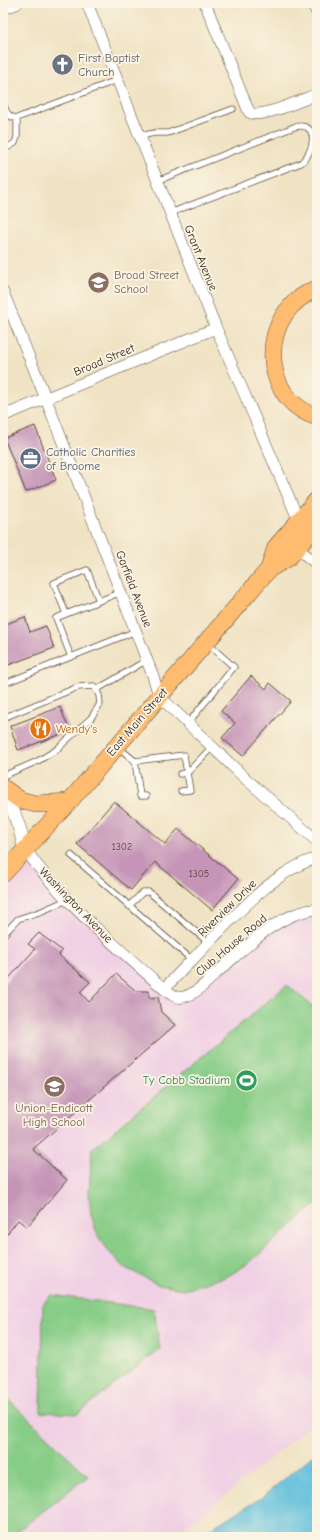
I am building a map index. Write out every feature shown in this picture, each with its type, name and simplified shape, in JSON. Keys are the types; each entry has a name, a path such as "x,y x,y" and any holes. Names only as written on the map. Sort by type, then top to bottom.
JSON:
{"main road":[{"path":"317,289 299,298 280,320 274,335 272,361 275,373 282,389 289,399 298,408 317,417"},
{"name":"East Main Street","path":"269,569 276,547 317,500"},
{"name":"East Main Street","path":"3,874 69,802 269,569 288,558 317,525"},
{"path":"4,783 20,800 36,804 69,802"}],"street":[{"path":"3,8 16,3"},
{"name":"Grant Avenue","path":"87,3 169,214 299,521"},
{"path":"205,3 249,112 257,115 275,110 317,94"},
{"path":"314,3 317,11"},
{"name":"Garfield Avenue","path":"3,292 121,592 159,696 246,779 317,841"},
{"name":"Broad Street","path":"3,416 216,328"},
{"path":"297,548 317,564"},
{"name":"Washington Avenue","path":"4,783 25,849 42,873 88,921 164,989"},
{"name":"Riverview Drive","path":"164,989 247,903 283,875 317,858"},
{"name":"Club House Road","path":"164,989 175,996 182,997 196,991 261,935 285,918 306,910 317,909"}],"lane":[{"path":"3,103 8,116 17,118 117,80"},
{"path":"139,136 155,133 168,133 233,109"},
{"path":"3,150 15,143 17,137 17,118"},
{"path":"157,181 294,127 303,125 313,134 314,144 307,158 301,163 169,214"},
{"path":"66,614 54,582 87,570 99,601"},
{"path":"71,657 56,618 121,592"},
{"path":"3,684 136,631"},
{"path":"188,723 234,667 206,642"},
{"path":"96,690 147,660"},
{"path":"3,718 78,686 94,686 99,695 100,704 91,718 56,750 4,783"},
{"path":"117,746 135,761 140,796 146,796"},
{"path":"180,774 187,773 212,747"},
{"path":"135,761 184,755 190,790 181,791"},
{"path":"138,778 144,778"},
{"path":"71,855 192,960"},
{"path":"129,906 142,892 149,892 209,943"},
{"path":"3,935 18,919 42,911 67,900"}],"shaded area":[{"path":"25,849 88,921 182,997 261,935 317,909 317,1420 208,1510 189,1524 165,1537 3,1537 3,874"}],"green space":[{"name":"Ty Cobb Stadium","path":"287,985 317,1010 317,1203 249,1263 228,1276 184,1289 159,1285 124,1267 110,1253 98,1236 91,1215 89,1194 92,1149"},
{"path":"51,1295 154,1309 160,1349 77,1414 41,1412 43,1304"},
{"path":"3,1394 88,1476 10,1537 3,1537"}],"water":[{"path":"317,1452 317,1537 196,1537 261,1498"}],"building":[{"name":"Catholic Charities of Broome","path":"35,426 56,480 26,492 4,438"},
{"path":"25,617 30,632 46,626 54,648 3,667 3,625"},
{"path":"251,676 266,689 270,683 291,701 243,756 222,738 235,723 221,711"},
{"name":"Wendy's","path":"60,707 70,731 18,750 10,726"},
{"path":"114,801 165,844 178,829 238,879 212,910 155,862 131,890 77,844"},
{"name":"Union-Endicott High School","path":"39,933 62,951 59,955 90,982 80,992 89,1002 116,974 136,991 149,991 149,998 158,997 161,1012 175,1025 33,1149 67,1180 27,1227 18,1220 3,1239 3,1008 5,1006 3,1004 3,985 35,949 28,944"}],"place":[{"name":"First Baptist Church","path":"62,65"},
{"name":"Broad Street School","path":"99,282"},
{"name":"Catholic Charities of Broome","path":"30,459"},
{"name":"Wendy's","path":"40,729"},
{"name":"Ty Cobb Stadium","path":"246,1080"},
{"name":"Union-Endicott High School","path":"54,1087"}]}
